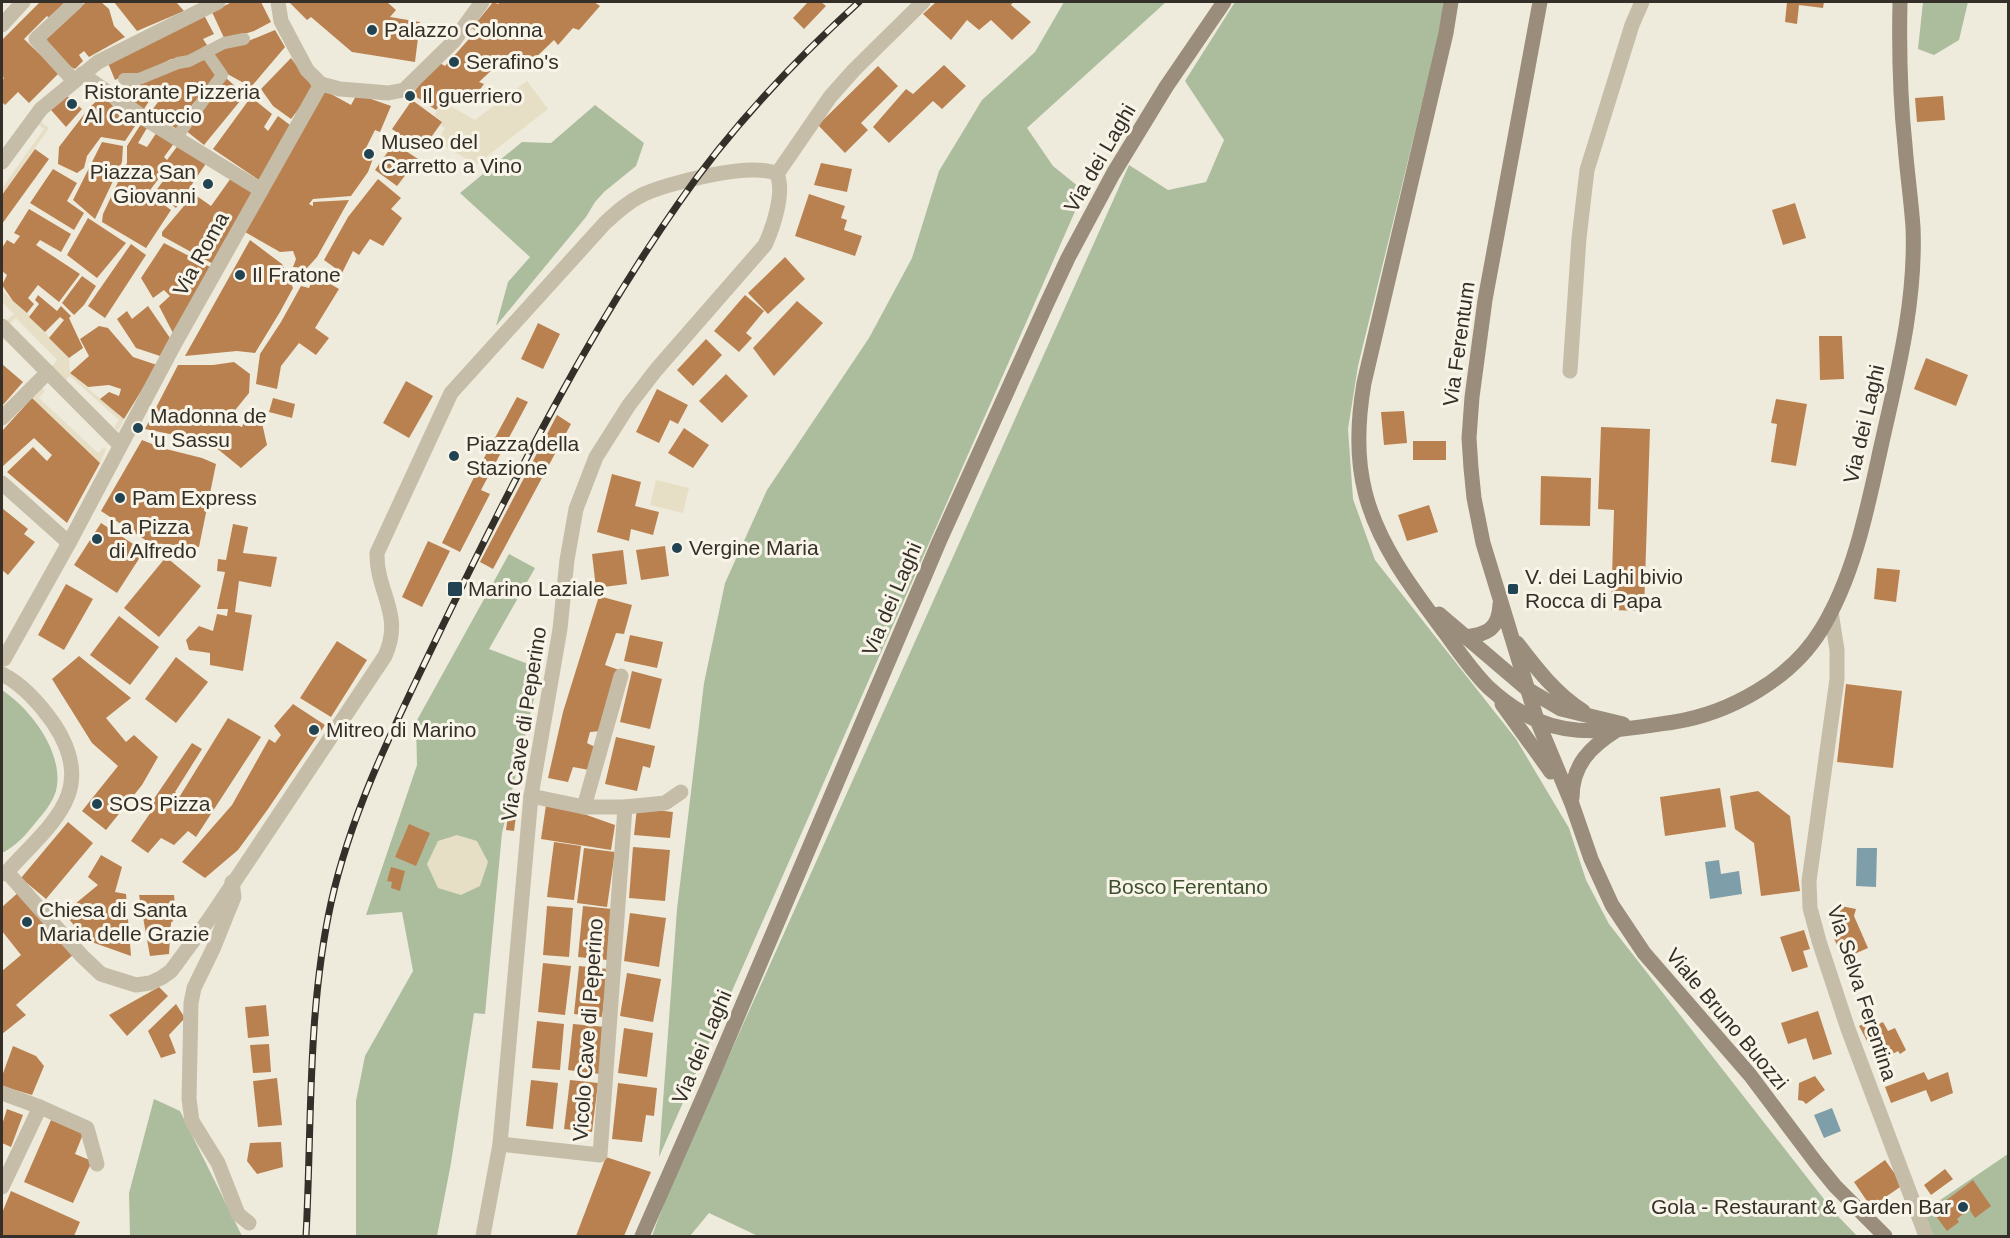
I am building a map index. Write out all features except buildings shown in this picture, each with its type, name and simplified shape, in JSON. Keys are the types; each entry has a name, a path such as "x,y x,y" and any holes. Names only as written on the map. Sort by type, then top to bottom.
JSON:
{"main road":[{"name":"Via dei Laghi","path":"642,1236 939,542 1051,294 1090,215 1141,127 1224,2"},
{"name":"Via dei Laghi","path":"1451,2 1446,33 1369,360 1360,411 1361,466 1368,502 1386,544 1416,593 1489,688 1537,720 1574,730 1635,727 1694,718 1723,708 1773,680 1804,653 1822,630 1831,612 1850,563 1872,489 1904,340 1912,290 1912,225 1901,99 1900,2"},
{"name":"Via Ferentum","path":"1540,2 1487,291 1471,410 1471,468 1483,543 1537,720 1572,804"},
{"name":"Via dei Laghi","path":"1416,593 1527,689 1561,709 1635,727"},
{"path":"1464,636 1484,634 1494,626 1498,616 1500,598"},
{"path":"1512,636 1537,670 1560,694 1591,716"},
{"path":"1489,688 1525,734 1572,804"},
{"path":"1572,804 1574,779 1583,758 1618,729"},
{"name":"Viale Bruno Buozzi","path":"1572,804 1598,875 1612,905 1635,942 1750,1075 1835,1186 1885,1236"}],"street":[{"path":"76,2 36,39 78,77 106,92 261,190"},
{"path":"2,162 41,109 98,62 218,2"},
{"path":"278,2 281,21 307,70 321,84 340,89 377,92 404,90 453,42 482,2"},
{"path":"5,666 43,708 64,740 73,776 69,796 61,812 4,873 101,975 136,985 150,983 171,971 210,918 385,656 391,643 393,628 391,612 377,566 377,553 451,393 605,223 631,202 650,191 697,178 755,169 768,170 777,174 830,97 854,69 923,2"},
{"path":"1570,371 1579,238 1587,170 1632,25 1642,2"},
{"path":"2,16 21,4"},
{"path":"2,25 21,4"},
{"path":"124,79 139,79 189,60 224,42 244,39"},
{"path":"176,138 222,75 206,52"},
{"name":"Via Roma","path":"5,666 120,445 321,84"},
{"name":"Via Cave di Peperino","path":"483,1236 500,1144 531,796 560,629 571,530 584,484 612,429 645,383 765,245 771,231 779,196 780,180 777,174"},
{"path":"2,326 120,445"},
{"path":"2,418 48,372"},
{"path":"2,483 69,543"},
{"name":"Via Selva Ferentina","path":"1831,612 1838,650 1837,679 1809,881 1810,908 1848,1029 1926,1236"},
{"path":"584,807 621,676"},
{"path":"531,796 584,807 625,807 665,802 681,792"},
{"name":"Vicolo Cave di Peperino","path":"500,1144 600,1155 625,807"},
{"path":"232,882 234,897 194,988 191,1003 189,1099 192,1121 218,1163 238,1214 249,1223"},
{"path":"2,1093 87,1128 97,1164"},
{"path":"2,1187 40,1107"}],"green space":[{"path":"1064,2 1166,2 1027,128 1053,166 1084,191 659,1157 677,909 704,683 725,583 767,490 869,338 912,258 939,171 982,100 1035,52"},
{"name":"Bosco Ferentano","path":"1235,2 1443,2 1442,21 1358,366 1348,429 1353,499 1375,560 1516,739 1569,828 1586,880 1609,924 1834,1212 1857,1236 758,1236 709,1213 690,1236 652,1236 670,1187 1129,165 1168,190 1206,182 1224,140 1185,81"},
{"path":"1923,2 1968,2 1959,40 1934,55 1918,49"},
{"path":"595,105 644,143 636,166 595,202 586,217 496,326 508,282 530,257 460,193 522,142 551,143"},
{"path":"509,554 535,568 489,649 541,669 502,833 485,1014 474,1013 451,1163 437,1236 356,1236 356,1101 365,1056 413,971 402,912 366,915 417,765 416,722"},
{"path":"2,690 24,709 43,734 51,748 57,777 56,791 45,811 20,840 2,853"},
{"path":"154,1099 180,1111 242,1236 130,1236 129,1193"},
{"path":"2008,1154 2008,1236 1923,1236 1918,1215"}],"shaded area":[{"path":"527,81 548,109 476,165 437,141 445,128 440,125 442,121 434,115 439,107 444,110 447,104 475,120"},
{"path":"40,121 49,128 2,195 2,188 44,129 38,124"},
{"path":"2,291 27,313 69,358 70,373 124,419 118,431 114,427 119,420 70,376 64,381 51,367 57,360 16,318 9,324 6,321 14,314 2,302"},
{"path":"41,387 45,391 39,398 98,453 104,447 106,449 100,463 32,398"},
{"path":"656,480 689,488 683,513 650,505"},
{"path":"457,835 477,841 488,862 480,886 461,895 438,888 427,864 438,841"}],"water":[{"path":"1857,848 1877,848 1876,887 1856,886"},
{"path":"1719,860 1721,874 1739,871 1742,894 1710,899 1705,862"},
{"path":"1832,1108 1841,1131 1824,1138 1814,1115"}],"railway":[{"path":"306,1236 314,1027 323,944 340,866 365,795 394,726 496,517 552,410 644,254 718,150 762,98 859,2"}],"place":[{"name":"Palazzo Colonna","path":"372,30"},
{"name":"Serafino's","path":"454,62"},
{"name":"Il guerriero","path":"410,96"},
{"name":"Ristorante Pizzeria Al Cantuccio","path":"72,104"},
{"name":"Museo del Carretto a Vino","path":"369,154"},
{"name":"Piazza San Giovanni","path":"208,184"},
{"name":"Il Fratone","path":"240,275"},
{"name":"Madonna de 'u Sassu","path":"138,428"},
{"name":"Piazza della Stazione","path":"454,456"},
{"name":"Pam Express","path":"120,498"},
{"name":"La Pizza di Alfredo","path":"97,539"},
{"name":"Vergine Maria","path":"677,548"},
{"name":"Marino Laziale","path":"455,589"},
{"name":"V. dei Laghi bivio Rocca di Papa","path":"1513,589"},
{"name":"Mitreo di Marino","path":"314,730"},
{"name":"SOS Pizza","path":"97,804"},
{"name":"Chiesa di Santa Maria delle Grazie","path":"27,922"},
{"name":"Gola - Restaurant & Garden Bar","path":"1963,1207"}]}
